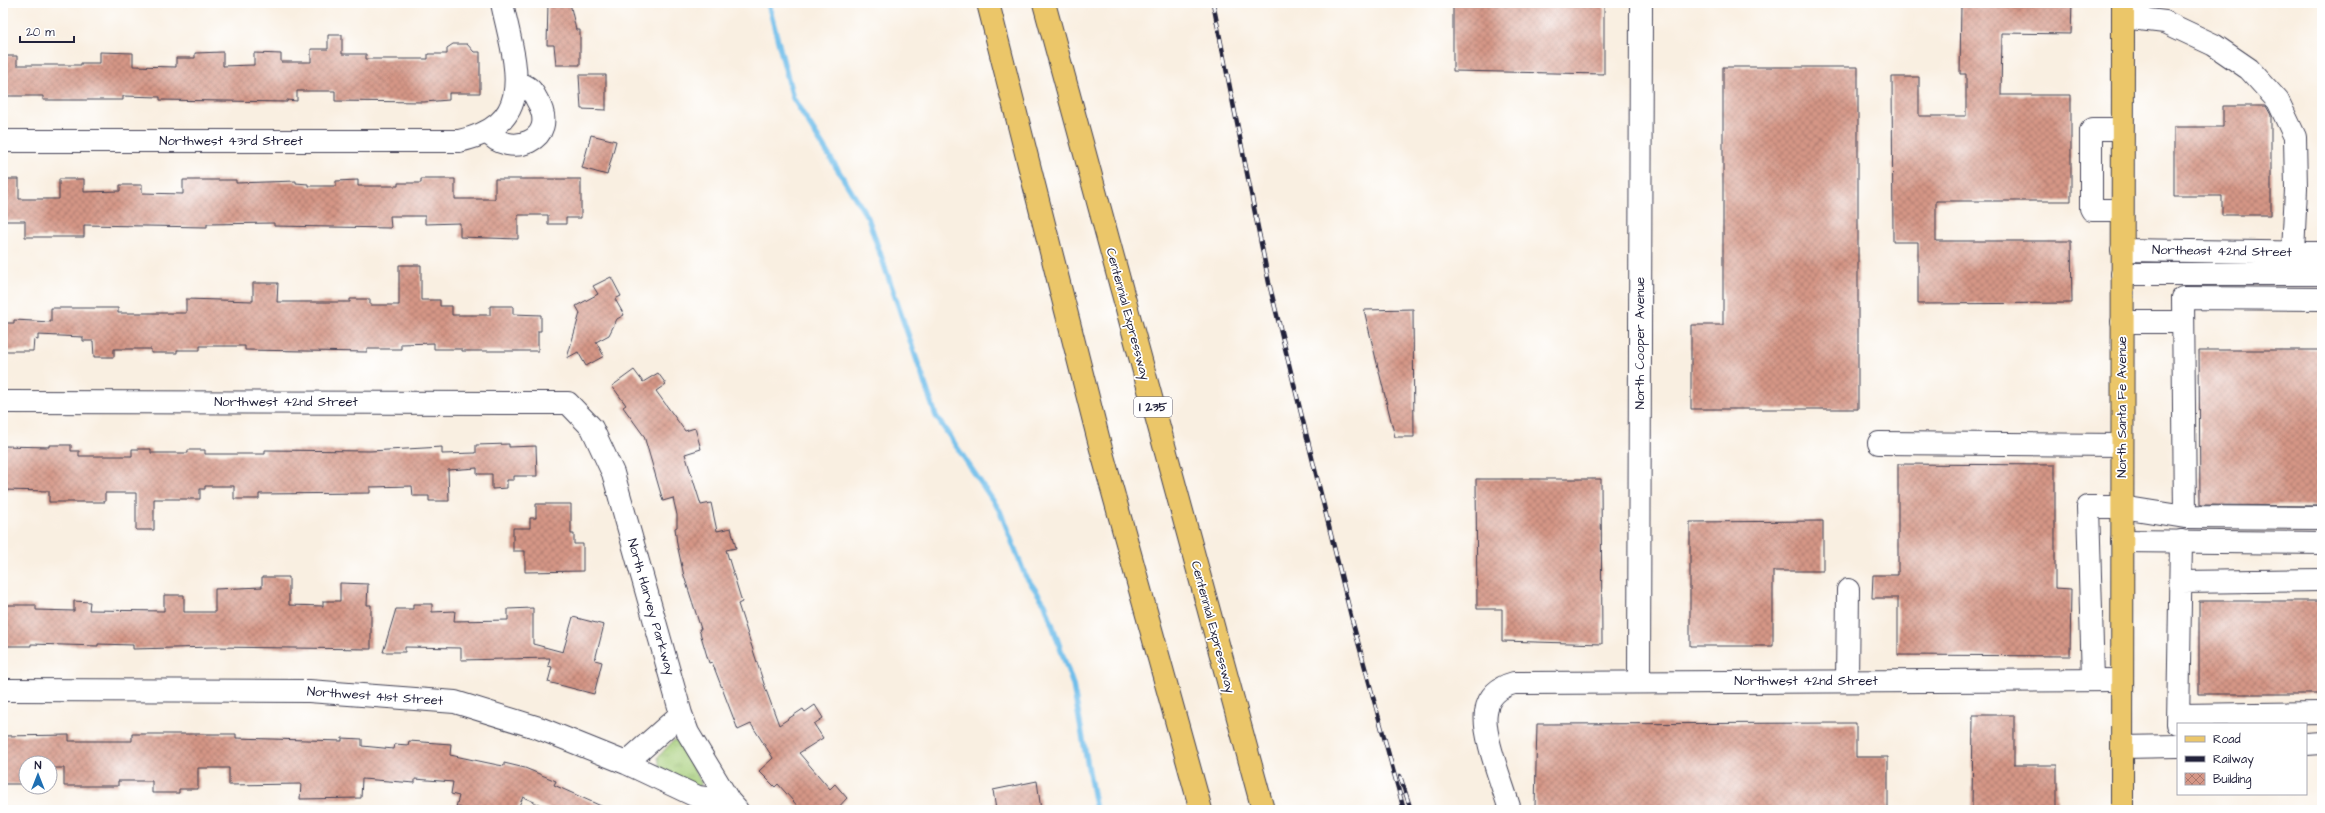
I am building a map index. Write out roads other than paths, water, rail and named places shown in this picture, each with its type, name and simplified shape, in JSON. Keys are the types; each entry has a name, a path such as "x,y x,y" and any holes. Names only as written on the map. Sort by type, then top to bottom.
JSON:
{"main road":[{"path":"988,3 1102,449 1201,810"},
{"name":"Centennial Expressway","path":"1044,3 1263,810"},
{"name":"North Santa Fe Avenue","path":"2122,10 2122,810"}],"street":[{"path":"502,3 517,83 510,107 500,122 488,132 493,140 505,144 531,141 539,135 545,125 544,114 532,90 517,83"},
{"name":"North Cooper Avenue","path":"1639,682 1641,3"},
{"path":"2122,10 2165,22 2214,45 2249,69 2278,101 2295,137 2296,189 2312,261 2317,299 2183,298 2185,518"},
{"path":"2122,129 2093,129 2091,131 2091,208 2092,210 2122,210"},
{"name":"Northwest 43rd Street","path":"3,141 459,141 488,132"},
{"name":"Northeast 42nd Street","path":"2122,250 2312,261"},
{"name":"Northeast 42nd Street","path":"2122,274 2312,261"},
{"path":"2122,322 2183,322"},
{"name":"Northwest 42nd Street","path":"3,402 568,403"},
{"name":"North Harvey Parkway","path":"568,403 592,428 613,473 681,714 688,733 733,806"},
{"path":"1879,443 2122,445"},
{"path":"2093,680 2088,507 2122,507 2185,518 2322,518"},
{"path":"2122,541 2322,543"},
{"path":"2181,541 2178,720 2322,713"},
{"path":"2181,582 2322,580"},
{"path":"1847,681 1848,590"},
{"name":"Northwest 42nd Street","path":"1510,810 1486,724 1486,713 1494,694 1504,686 1514,683 2121,680"},
{"name":"Northwest 41st Street","path":"3,690 309,691 454,702 538,728 626,763 698,797 733,806"},
{"path":"626,763 681,714"},
{"path":"2307,744 2322,743"},
{"path":"2122,747 2177,746"}],"waterway":[{"path":"768,3 793,98 868,218 936,416 1000,511 1025,575 1045,604 1073,685 1096,810"}],"railway":[{"path":"1213,3 1269,283 1352,620 1404,810"},
{"path":"1400,776 1411,810"}]}
